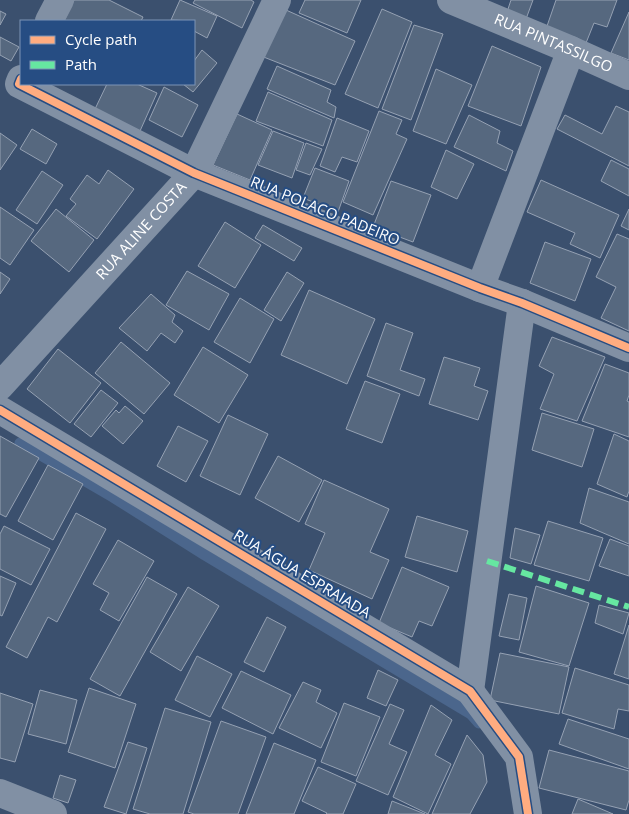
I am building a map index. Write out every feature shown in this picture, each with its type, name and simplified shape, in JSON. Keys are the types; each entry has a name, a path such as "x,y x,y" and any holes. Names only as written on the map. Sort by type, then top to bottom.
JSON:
{"street":[{"path":"50,20 60,0"},
{"name":"RUA ALINE COSTA","path":"0,386 194,173 277,0"},
{"name":"RUA PINTASSILGO","path":"451,0 629,76"},
{"path":"480,288 571,50"},
{"name":"RUA POLACO PADEIRO","path":"28,85 194,173 480,288 522,303 629,348"},
{"path":"470,691 522,303"},
{"name":"RUA ÁGUA ESPRAIADA","path":"0,410 470,691 519,757 528,814"},
{"path":"0,793 53,814"}],"building":[{"path":"74,0 109,0 143,17 142,20 64,20"},
{"path":"180,0 217,16 207,38 195,32 195,20 171,20"},
{"path":"195,0 251,0 254,2 242,28 193,3"},
{"path":"305,0 361,0 347,33 299,13"},
{"path":"511,0 533,0 526,19 507,12"},
{"path":"556,0 617,0 607,27 594,23 586,43 546,29"},
{"path":"382,9 412,22 378,108 345,94"},
{"path":"286,10 355,41 335,85 261,56"},
{"path":"0,11 6,14 0,25"},
{"path":"629,12 629,60 611,53"},
{"path":"414,25 443,34 411,120 382,109"},
{"path":"0,37 19,47 11,61 0,55"},
{"path":"492,46 541,67 521,126 468,106"},
{"path":"202,50 217,63 193,92 184,85 195,85 195,60"},
{"path":"277,66 331,90 327,102 336,107 334,118 267,89"},
{"path":"436,69 472,85 446,144 413,131"},
{"path":"107,85 139,85 157,93 140,131 95,109"},
{"path":"164,87 198,105 182,137 149,120"},
{"path":"268,92 332,120 323,146 256,121"},
{"path":"616,106 629,112 629,166 557,129 565,115 602,134"},
{"path":"379,111 402,120 396,134 407,139 373,215 343,202"},
{"path":"237,114 272,130 250,180 213,165"},
{"path":"469,115 500,131 497,143 513,151 506,171 454,147"},
{"path":"337,118 369,131 357,162 342,157 335,172 320,166"},
{"path":"32,129 57,144 46,164 20,149"},
{"path":"273,131 304,143 292,178 258,165"},
{"path":"0,133 17,145 0,170"},
{"path":"306,143 322,149 310,175 296,170"},
{"path":"446,150 474,164 457,199 431,187"},
{"path":"611,160 629,169 629,196 601,181"},
{"path":"315,168 349,181 338,212 303,198"},
{"path":"108,170 134,189 97,239 66,216 76,204 70,199 87,175 99,184"},
{"path":"42,171 63,185 37,224 16,210"},
{"path":"541,180 619,215 600,258 570,244 575,233 527,212"},
{"path":"391,181 431,195 413,242 373,227"},
{"path":"0,207 34,230 10,265 0,258"},
{"path":"56,209 94,240 69,272 31,241"},
{"path":"629,209 629,230 621,226"},
{"path":"225,222 261,245 235,288 198,266"},
{"path":"263,225 302,248 294,261 255,238"},
{"path":"617,234 629,239 629,331 601,318 616,287 596,277"},
{"path":"545,242 591,259 575,301 530,283"},
{"path":"187,271 229,294 209,330 166,305"},
{"path":"0,272 10,279 0,294"},
{"path":"287,272 304,283 281,321 264,310"},
{"path":"309,290 375,319 347,384 281,355"},
{"path":"151,294 175,315 172,322 183,331 175,343 161,333 147,351 119,328"},
{"path":"240,298 274,319 250,363 214,342"},
{"path":"386,323 413,333 400,370 425,379 419,396 367,376"},
{"path":"552,337 605,357 577,421 540,409 554,374 539,366"},
{"path":"121,342 170,383 144,414 95,373"},
{"path":"203,347 248,375 219,423 174,395"},
{"path":"58,349 101,383 70,423 27,389"},
{"path":"444,357 480,368 474,386 488,391 478,420 429,404"},
{"path":"605,364 629,373 629,395 627,401 629,402 629,437 582,421"},
{"path":"365,381 400,394 382,443 346,429"},
{"path":"101,390 118,403 91,437 74,424"},
{"path":"125,406 143,421 123,444 102,426 116,410 119,413"},
{"path":"542,413 594,429 582,467 532,450"},
{"path":"228,415 268,434 240,495 200,476"},
{"path":"178,426 208,441 186,482 157,466"},
{"path":"614,434 629,441 629,491 627,497 597,484"},
{"path":"0,436 39,458 6,517 0,514"},
{"path":"278,456 322,480 299,522 255,498"},
{"path":"48,465 83,484 53,540 18,521"},
{"path":"324,480 389,509 370,552 389,560 372,599 309,570 325,533 305,524"},
{"path":"589,488 629,502 629,544 580,523"},
{"path":"76,513 106,529 57,622 48,617 27,658 6,647"},
{"path":"417,516 468,531 457,572 405,557"},
{"path":"548,521 603,538 589,581 534,565"},
{"path":"4,526 50,549 31,585 0,569 0,534"},
{"path":"515,528 540,535 531,564 510,558"},
{"path":"610,539 629,546 629,576 599,566"},
{"path":"118,540 154,561 119,621 100,610 109,593 93,584"},
{"path":"402,567 449,587 432,626 419,621 412,637 379,623"},
{"path":"0,576 16,583 2,616 0,615"},
{"path":"147,577 177,594 120,696 90,679"},
{"path":"536,586 589,603 569,666 519,652"},
{"path":"188,587 219,606 181,671 150,652"},
{"path":"509,594 527,598 519,640 499,636"},
{"path":"599,605 629,613 623,634 595,623"},
{"path":"267,617 286,627 264,672 244,662"},
{"path":"629,625 629,679 614,674"},
{"path":"500,653 569,667 559,714 490,700"},
{"path":"197,656 232,674 210,717 175,700"},
{"path":"575,668 629,685 629,711 618,709 614,729 562,713"},
{"path":"378,670 398,680 386,706 367,698"},
{"path":"241,671 291,695 273,734 222,708"},
{"path":"303,682 321,690 316,702 337,713 321,748 279,728"},
{"path":"89,688 136,704 115,768 68,752"},
{"path":"40,690 77,700 66,744 28,734"},
{"path":"0,693 33,704 15,762 0,758"},
{"path":"344,703 380,717 356,776 321,762"},
{"path":"390,704 404,710 389,744 407,752 388,795 356,781"},
{"path":"431,705 452,720 435,755 451,764 428,814 393,797"},
{"path":"165,708 211,722 183,814 150,814 133,809"},
{"path":"568,719 629,739 629,769 559,744"},
{"path":"221,721 266,737 238,814 194,814 188,812"},
{"path":"467,735 483,755 487,782 470,814 432,814"},
{"path":"128,742 147,748 126,814 104,807"},
{"path":"274,743 316,760 294,814 246,814"},
{"path":"549,750 629,771 629,800 626,810 539,788"},
{"path":"318,767 356,784 343,814 326,814 302,801"},
{"path":"60,775 76,780 68,803 53,798"},
{"path":"578,799 613,814 572,814"},
{"path":"392,801 425,814 388,814"}],"waterway":[{"path":"20,443 113,497 205,555 471,714 479,723"}],"marked path":[{"path":"487,561 629,607"}],"cycle path":[{"path":"21,85 194,173 480,288 522,303 629,348"},
{"path":"0,410 470,691 519,757 528,814"}]}
